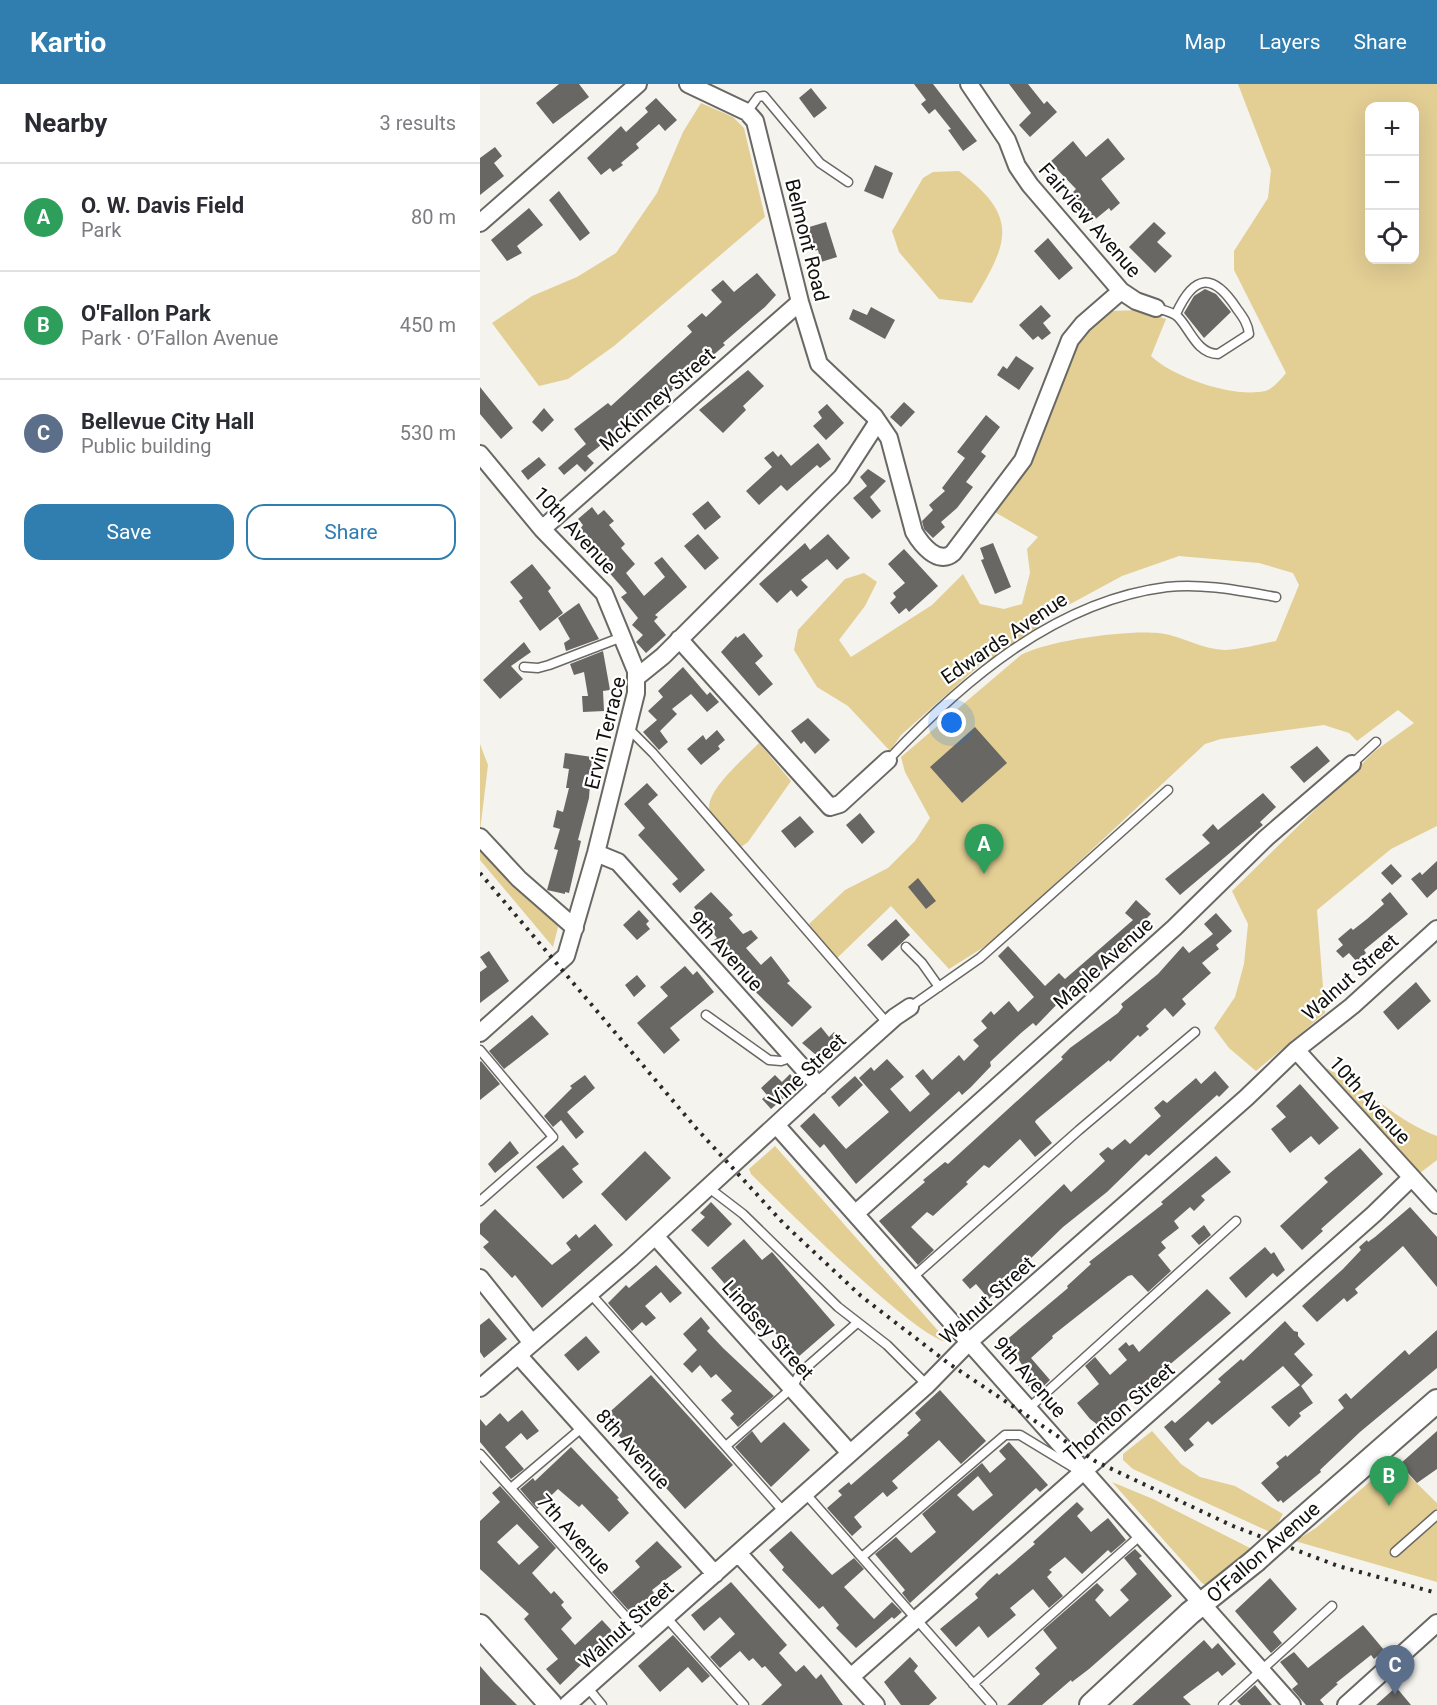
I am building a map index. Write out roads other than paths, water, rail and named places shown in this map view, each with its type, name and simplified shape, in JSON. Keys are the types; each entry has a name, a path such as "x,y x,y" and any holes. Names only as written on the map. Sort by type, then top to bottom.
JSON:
{"street":[{"path":"480,223 638,84"},
{"path":"688,84 747,112"},
{"name":"Fairview Avenue","path":"969,84 1007,140 1022,176 1121,291 1136,301 1156,308"},
{"name":"Belmont Road","path":"747,112 755,121 800,302 819,364 868,410 889,438 914,532 922,545 942,557 953,553 1023,460 1070,340 1083,324 1121,291"},
{"name":"McKinney Street","path":"542,528 800,302"},
{"name":"Ervin Terrace","path":"480,1032 566,956 596,853 637,677 663,656 843,477 877,423"},
{"name":"10th Avenue","path":"480,454 542,528 604,593 637,677"},
{"name":"Edwards Avenue","path":"679,639 830,807 840,804 888,760"},
{"name":"Maple Avenue","path":"856,1213 1174,928 1266,838 1352,764"},
{"path":"480,837 513,873 575,928"},
{"name":"9th Avenue","path":"596,853 618,862 819,1086"},
{"name":"Walnut Street","path":"567,1705 927,1385 970,1341 1246,1098 1296,1050 1352,1006 1437,929"},
{"name":"Vine Street","path":"480,1388 655,1236 888,1024 910,1007"},
{"name":"10th Avenue","path":"1296,1050 1437,1205"},
{"name":"9th Avenue","path":"777,1126 970,1341 1082,1472 1142,1534 1292,1705"},
{"name":"Thornton Street","path":"852,1676 1374,1215 1411,1178"},
{"name":"Lindsey Street","path":"655,1236 850,1453"},
{"path":"480,1278 532,1343"},
{"name":"8th Avenue","path":"518,1355 715,1574"},
{"name":"O’Fallon Avenue","path":"1091,1705 1202,1605 1437,1401"},
{"path":"738,1552 876,1705"},
{"path":"1346,1705 1437,1623"},
{"path":"480,1626 551,1705"}],"lane":[{"path":"747,112 758,97 764,96 820,163 848,182"},
{"path":"1156,308 1176,314 1196,342 1212,354 1218,354 1249,334 1248,326 1230,297 1213,282 1204,281 1188,293 1176,314"},
{"name":"Edwards Avenue","path":"888,760 925,721 969,683 1073,613 1110,599 1168,587 1222,588 1276,597"},
{"path":"524,667 538,668 549,665 622,637"},
{"path":"627,727 653,753 888,1024"},
{"name":"Maple Avenue","path":"1352,764 1376,742"},
{"name":"Vine Street","path":"910,1007 998,942 1168,790"},
{"path":"906,947 922,963 939,987"},
{"path":"706,1016 769,1060 781,1061 793,1057"},
{"path":"912,1278 1195,1032"},
{"path":"480,1050 553,1137 480,1201"},
{"path":"709,1188 742,1214 857,1323 874,1333 927,1385"},
{"path":"1029,1408 1236,1221"},
{"path":"589,1292 784,1512"},
{"path":"726,1446 792,1388 800,1372 857,1323"},
{"path":"511,1488 584,1426"},
{"path":"862,1557 1005,1435 1020,1435 1057,1460 1082,1472"},
{"name":"7th Avenue","path":"480,1454 644,1636"},
{"path":"805,1493 992,1705"},
{"path":"1395,1552 1437,1515"},
{"path":"973,1684 1142,1534"},
{"path":"1223,1705 1332,1606"},
{"path":"666,1617 744,1705"},
{"path":"588,1688 602,1705"}],"railway":[{"path":"480,873 696,1128 784,1224 861,1296 948,1363 1095,1461 1137,1481 1233,1526 1338,1566 1437,1593"}],"place":[{"name":"O. W. Davis Field","path":"984,874"},
{"name":"O'Fallon Park","path":"1389,1506"},
{"name":"Bellevue City Hall","path":"1395,1695"}]}
